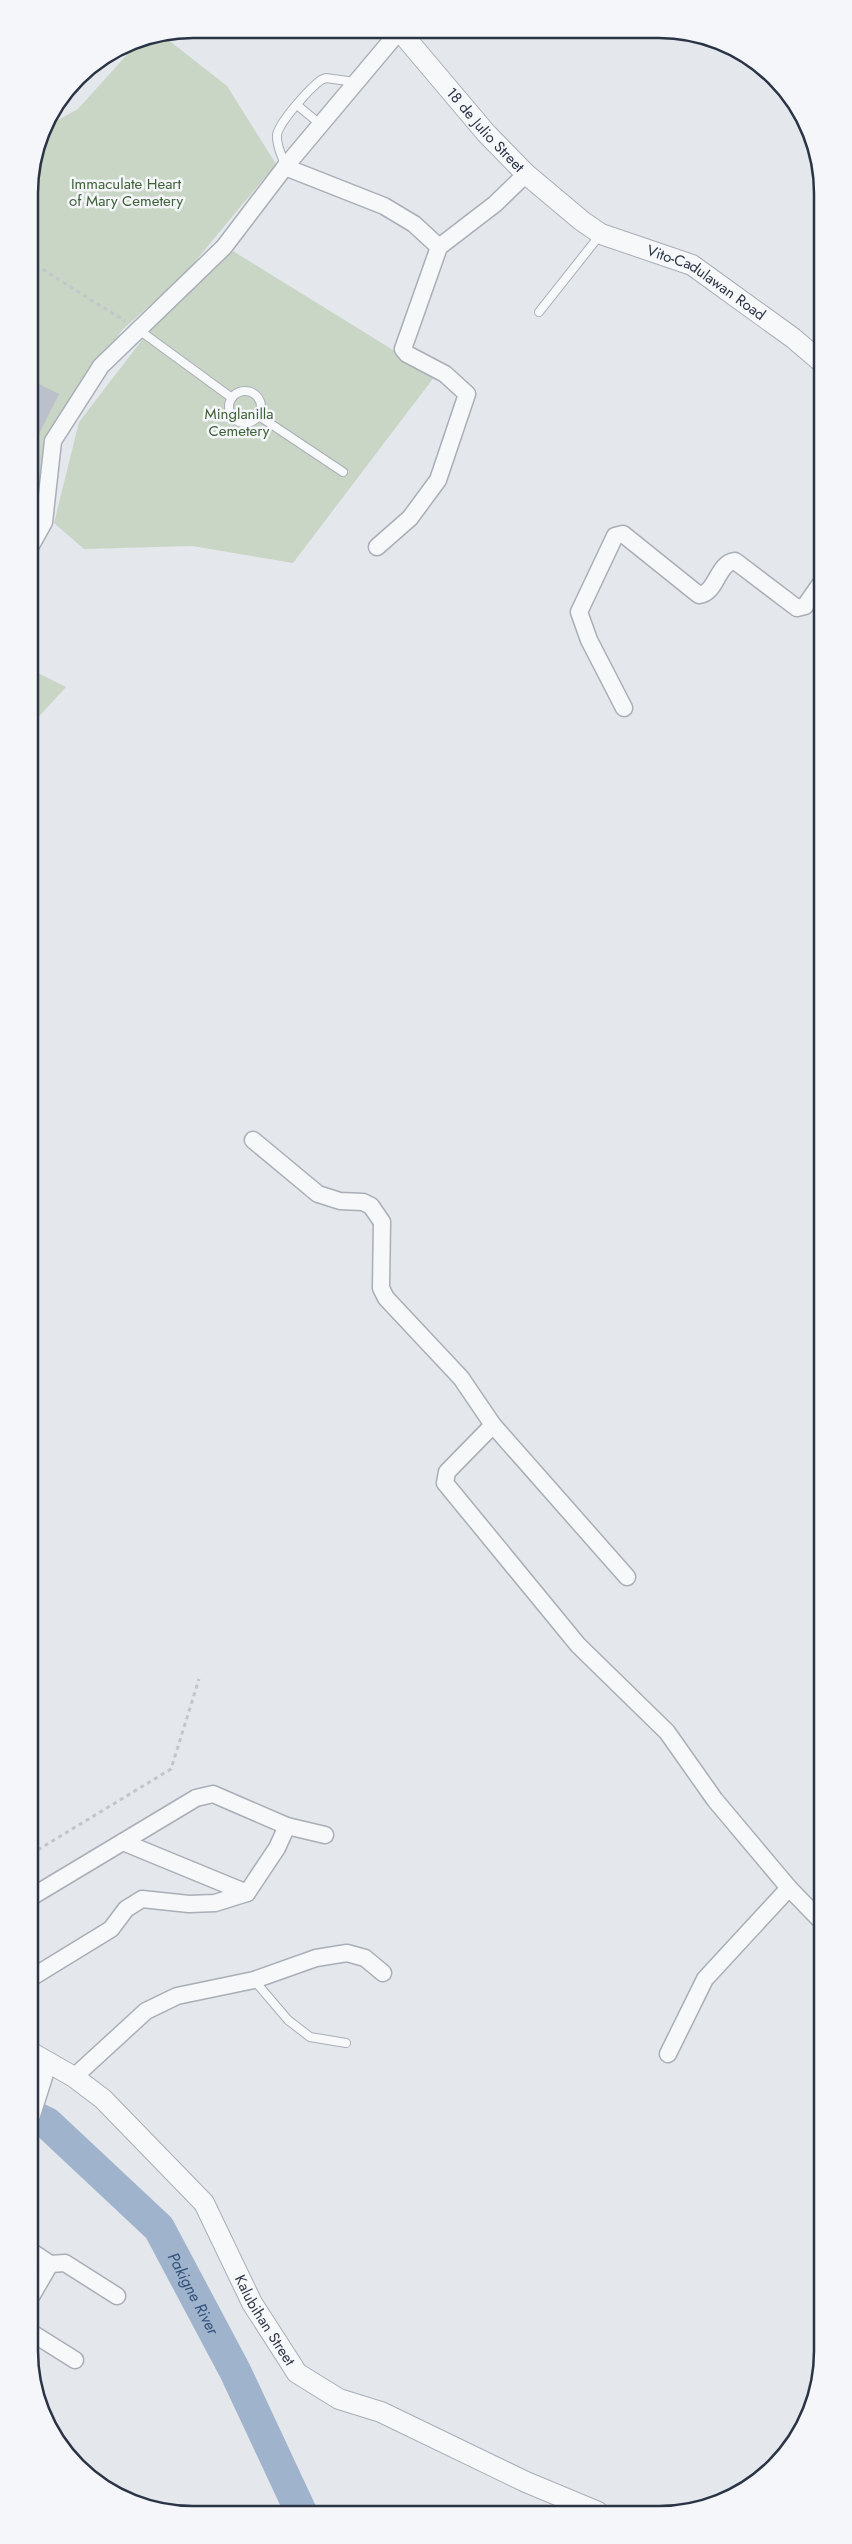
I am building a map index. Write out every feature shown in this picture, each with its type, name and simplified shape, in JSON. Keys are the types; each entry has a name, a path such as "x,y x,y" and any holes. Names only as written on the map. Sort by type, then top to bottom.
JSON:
{"street":[{"path":"38,533 44,522 53,441 101,366 224,247 285,167 393,38"},
{"name":"18 de Julio Street","path":"407,38 486,133 526,174 582,221"},
{"path":"285,167 384,206 414,224 439,247"},
{"path":"377,547 410,518 438,480 467,394 445,374 407,354 404,349 439,247 495,204 526,174"},
{"name":"Vito-Cadulawan Road","path":"582,221 601,234 692,265 793,338 814,356"},
{"path":"624,708 590,640 579,612 614,536 623,534 699,595 708,591 726,564 731,561 735,561 797,608 805,606 814,594"},
{"path":"253,1140 318,1194 328,1199 340,1201 353,1200 371,1206 382,1222 381,1288 386,1298 461,1378 493,1425 627,1577"},
{"path":"493,1425 446,1472 445,1483 578,1645 667,1732 715,1800 789,1888 814,1914"},
{"path":"37,1893 196,1798 213,1794 287,1826 325,1835"},
{"path":"37,1975 111,1929 126,1909 142,1899 188,1904 215,1902 247,1893 277,1848 287,1826"},
{"path":"123,1842 247,1893"},
{"path":"668,2054 705,1978 789,1888"},
{"path":"74,2077 146,2011 176,1996 254,1980 316,1958 347,1953 365,1958 383,1973"},
{"path":"37,2081 40,2057"},
{"name":"Kalubihan Street","path":"40,2057 74,2077 103,2099 204,2203 252,2303 297,2373 339,2399 381,2412 526,2482 584,2506"},
{"path":"37,2255 50,2264 65,2263 117,2296"},
{"path":"37,2286 50,2264"},
{"path":"37,2335 75,2360"}],"lane":[{"path":"285,167 277,143 277,134 279,127 297,105 321,80 326,78 355,82"},
{"path":"297,105 320,124"},
{"path":"539,312 601,234"},
{"path":"138,329 232,398"},
{"path":"242,391 255,394 261,404 259,416 248,423 236,421 229,410 232,398 242,391"},
{"path":"259,416 343,472"},
{"path":"38,507 45,511"},
{"path":"254,1980 288,2020 310,2037 346,2043"}],"path":[{"path":"38,267 138,329"},
{"path":"37,1850 170,1769 200,1679"}],"green space":[{"name":"Immaculate Heart of Mary Cemetery","path":"168,40 227,86 276,164 183,276 122,330 48,442 40,520 38,524 38,183 43,153 49,133 55,122 78,109 131,50"},
{"name":"Minglanilla Cemetery","path":"233,251 435,376 293,563 192,546 84,549 54,523 79,422 152,327"},
{"path":"38,673 66,687 38,718"}],"building":[{"path":"38,383 59,394 38,436"}],"waterway":[{"name":"Pakigne River","path":"37,2118 47,2123 159,2228 235,2371 298,2506"}]}
